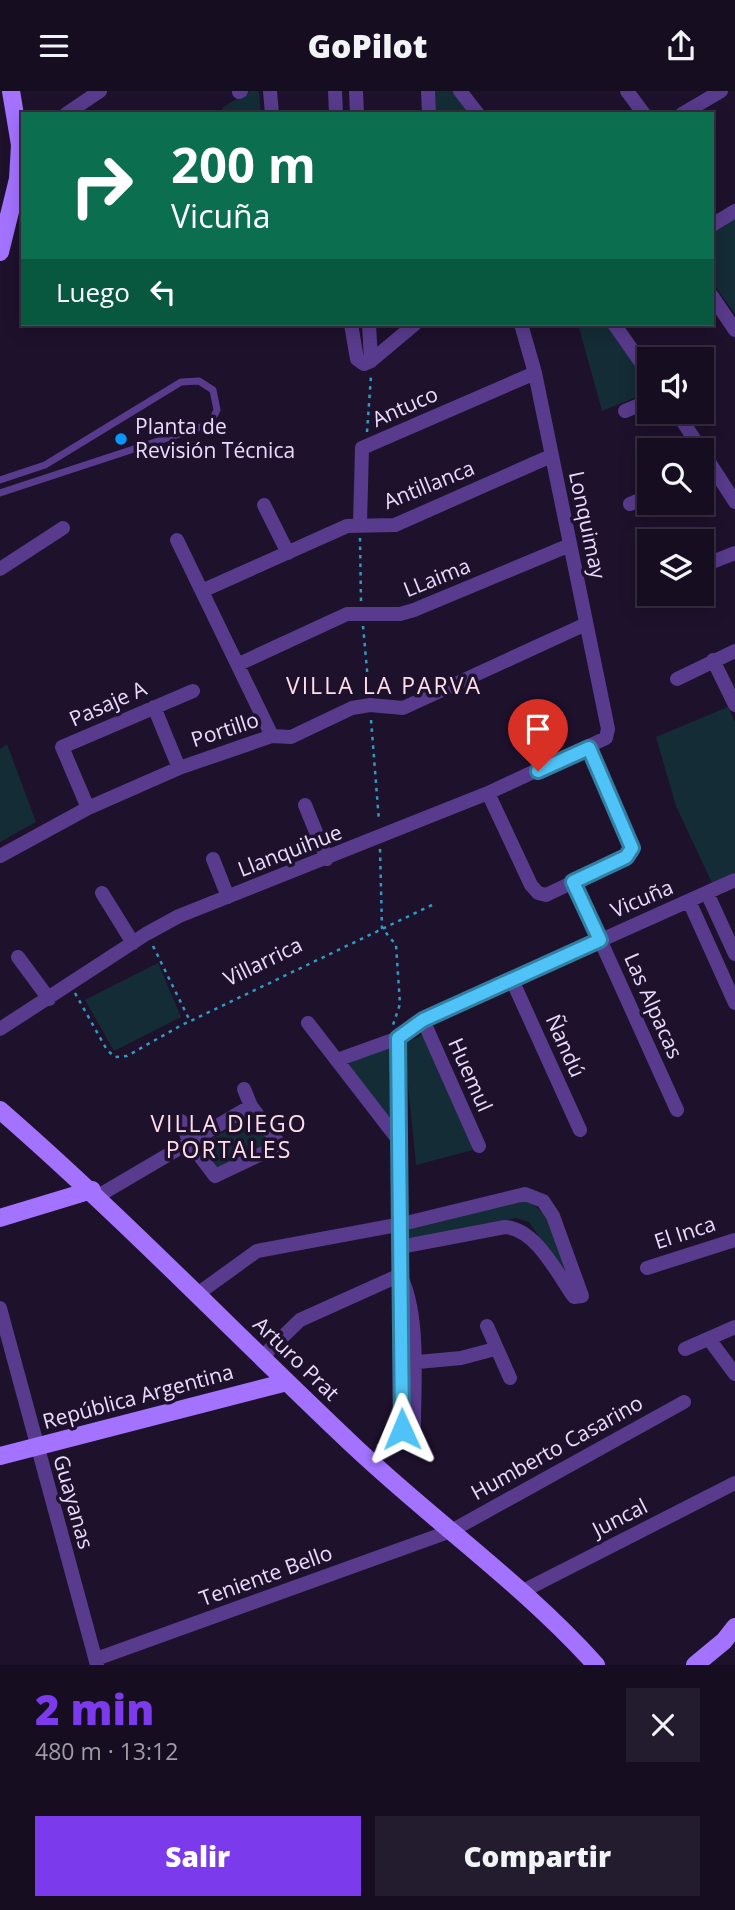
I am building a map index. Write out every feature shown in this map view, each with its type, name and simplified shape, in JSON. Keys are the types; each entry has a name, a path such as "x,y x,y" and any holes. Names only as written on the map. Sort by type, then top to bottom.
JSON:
{"main road":[{"path":"11,91 8,118 21,142"},
{"path":"0,253 16,191 21,152"},
{"name":"Arturo Prat","path":"0,1110 95,1193 196,1295 360,1451 523,1591 596,1665"},
{"path":"0,1218 95,1193"},
{"name":"República Argentina","path":"0,1456 286,1382"},
{"path":"695,1665 724,1641 735,1627"}],"street":[{"path":"69,112 100,91"},
{"path":"270,91 272,112"},
{"path":"335,91 336,112"},
{"path":"356,91 357,112"},
{"path":"428,91 429,112"},
{"path":"460,91 476,112"},
{"path":"627,91 643,112"},
{"path":"685,112 721,91"},
{"path":"714,224 735,211"},
{"path":"714,299 735,330"},
{"path":"351,326 357,359 364,364 372,361 413,326"},
{"path":"369,326 372,361"},
{"name":"Lonquimay","path":"522,326 535,373 607,736"},
{"path":"615,326 637,356"},
{"name":"Antuco","path":"360,524 362,449 535,373"},
{"path":"625,411 637,406"},
{"name":"Antillanca","path":"204,590 347,526 395,525 551,456"},
{"path":"714,478 735,502"},
{"path":"630,504 637,501"},
{"path":"264,505 288,552"},
{"path":"0,569 63,528"},
{"path":"177,540 204,590 272,736"},
{"name":"LLaima","path":"239,664 347,614 400,614 414,610 570,545"},
{"path":"714,561 735,553"},
{"name":"Portillo","path":"0,856 88,808 179,768 272,736 291,737 352,708 370,705 403,708 586,624"},
{"path":"677,679 735,651"},
{"path":"713,660 735,705"},
{"name":"Pasaje A","path":"88,808 62,747 193,691"},
{"path":"154,707 179,768"},
{"name":"Llanquihue","path":"0,1030 146,934 179,916 488,793 589,748 607,736"},
{"path":"488,793 538,893 546,895 626,857 632,848 589,748"},
{"path":"305,805 327,859"},
{"path":"214,859 228,897"},
{"name":"Vicuña","path":"337,1060 393,1040 423,1020 735,880"},
{"name":"Las Alpacas","path":"573,882 677,1110"},
{"path":"102,893 133,943"},
{"path":"707,893 735,954"},
{"path":"689,901 735,1003"},
{"path":"18,957 49,999"},
{"name":"Ñandú","path":"512,980 580,1130"},
{"name":"Huemul","path":"423,1020 479,1146"},
{"path":"308,1023 400,1142"},
{"path":"393,1040 400,1142 400,1275 407,1363 408,1427"},
{"path":"181,1121 190,1143 215,1176 280,1145 251,1106 244,1089"},
{"path":"95,1193 190,1143 251,1106"},
{"path":"196,1295 257,1251 401,1224 525,1194 543,1201 553,1216 583,1293 580,1298 574,1297 528,1234 517,1227 400,1247"},
{"name":"El Inca","path":"647,1268 735,1240"},
{"path":"261,1358 300,1320 400,1275"},
{"name":"Guayanas","path":"0,1308 35,1447 97,1662"},
{"path":"487,1326 510,1378"},
{"path":"685,1349 735,1327"},
{"path":"709,1339 735,1374"},
{"path":"407,1363 461,1358 495,1349"},
{"name":"Humberto Casarino","path":"451,1531 684,1402"},
{"name":"Juncal","path":"523,1591 735,1483"},
{"name":"Teniente Bello","path":"97,1662 451,1531"}],"lane":[{"path":"0,480 45,465 181,382 199,381 213,390 217,409 210,424 0,493"}],"path":[{"path":"362,449 368,429 372,361"},
{"path":"360,524 362,612 380,838 382,928 396,945 400,1004 393,1040"},
{"name":"Villarrica","path":"70,985 107,1050 115,1057 127,1056 190,1021 432,905"},
{"path":"146,934 167,968 190,1021"},
{"path":"360,1451 391,1441 408,1427"}],"shaded area":[{"path":"250,91 259,91 261,112 224,112 222,108"},
{"path":"431,91 455,91 471,112 432,112"},
{"path":"735,216 735,314 714,285 714,228"},
{"path":"579,326 610,326 637,365 637,397 602,411"},
{"path":"728,707 735,722 735,872 712,883 676,806 656,737"},
{"path":"7,744 36,822 0,842 0,749"},
{"path":"158,963 181,1017 114,1051 85,1000"},
{"path":"424,1034 473,1150 416,1165 404,1044"},
{"path":"390,1045 393,1123 346,1065"},
{"path":"252,1115 273,1145 217,1170 202,1145"},
{"path":"525,1201 535,1206 551,1225 573,1286 529,1222 516,1218 408,1242 405,1227"}],"place":[{"name":"Planta de Revisión Técnica","path":"121,439"}],"district":[{"name":"VILLA LA PARVA","path":"384,686"},
{"name":"VILLA DIEGO PORTALES","path":"229,1137"}],"route":[{"path":"402,1429 398,1038 423,1020 600,940 573,882 626,857 632,848 632,842 589,748 538,771"}]}
